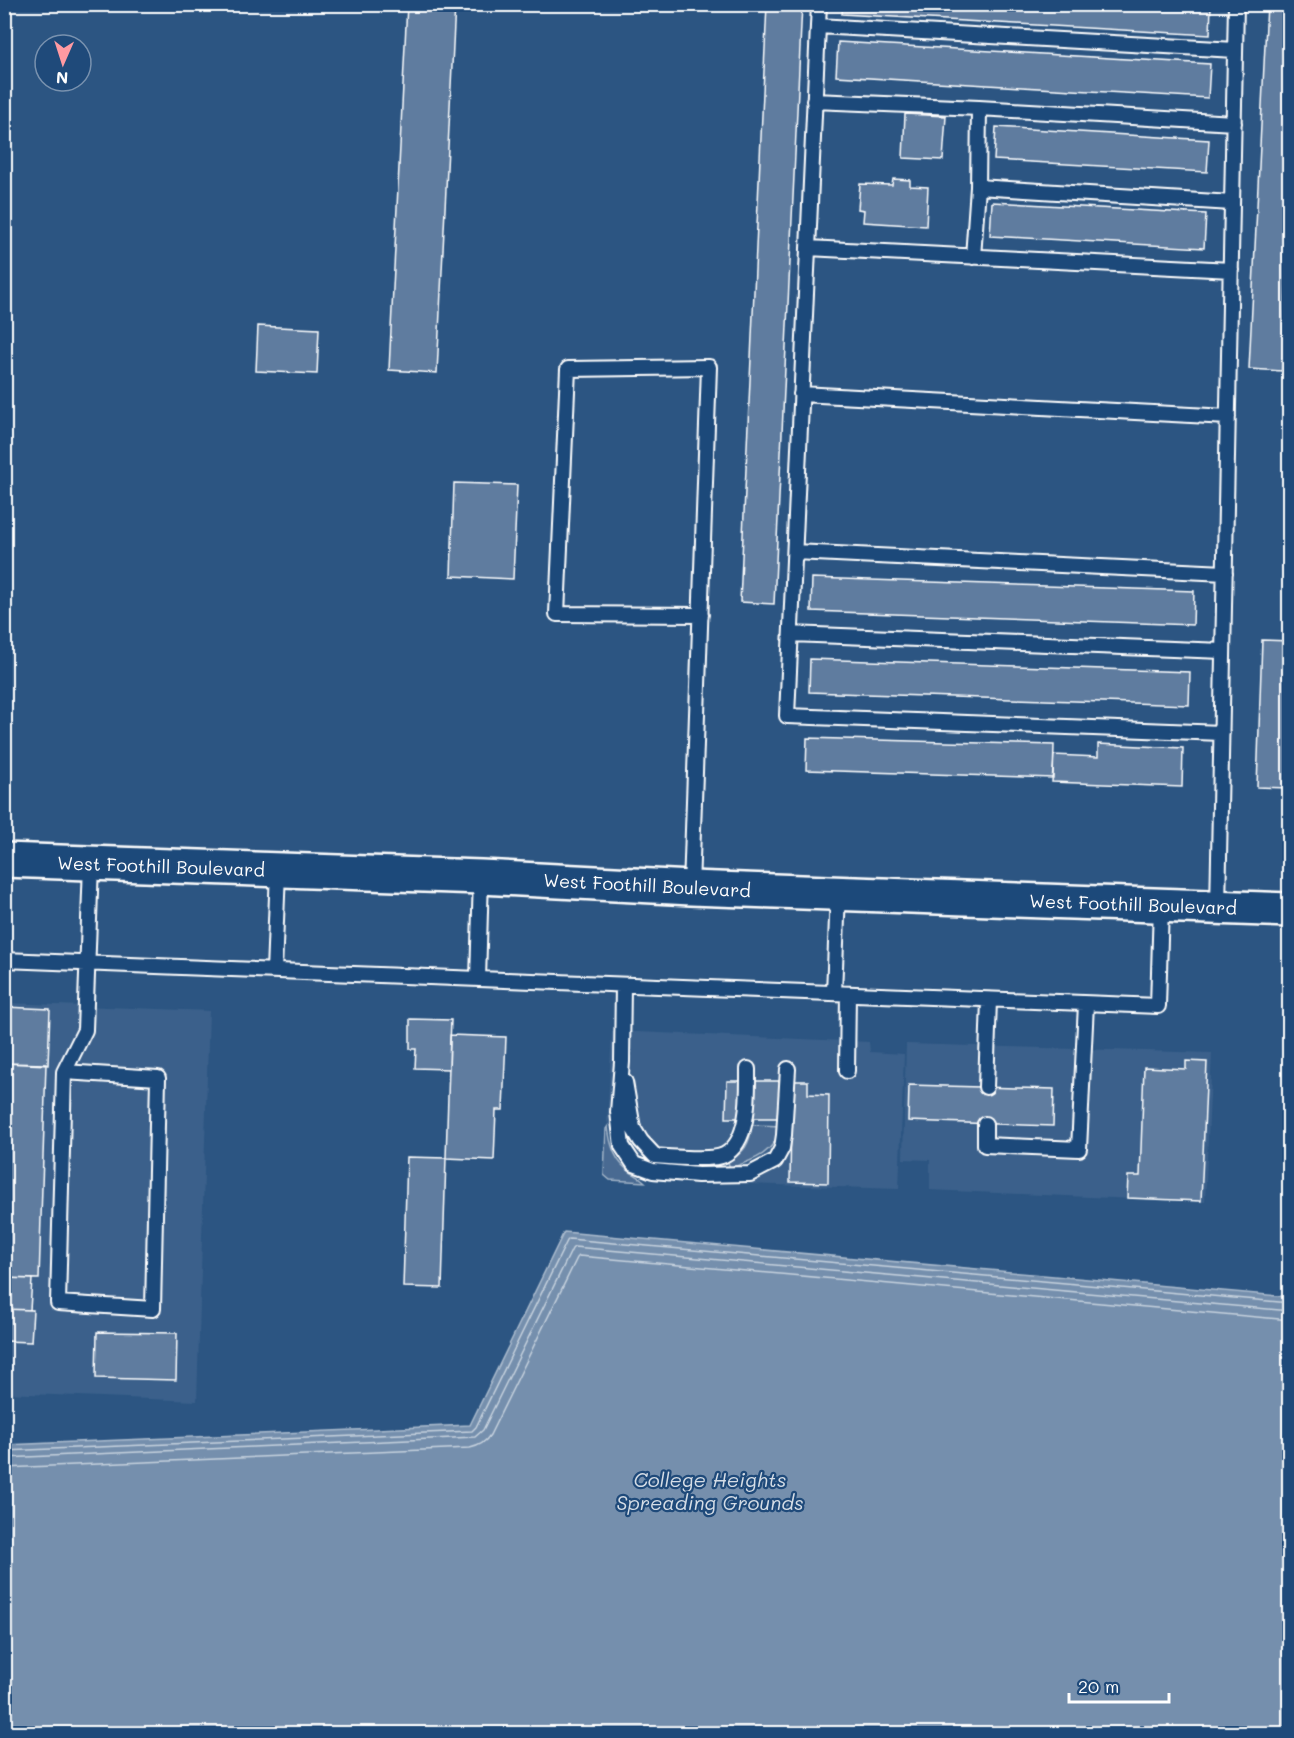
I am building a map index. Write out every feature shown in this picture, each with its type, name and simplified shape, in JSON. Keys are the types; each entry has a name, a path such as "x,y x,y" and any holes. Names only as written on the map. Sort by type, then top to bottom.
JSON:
{"main road":[{"name":"West Foothill Boulevard","path":"4,860 1290,910"}],"lane":[{"path":"819,4 787,716 1222,733"},
{"path":"1218,908 1236,4"},
{"path":"818,26 1235,50"},
{"path":"814,101 1234,123"},
{"path":"973,257 978,187 979,108"},
{"path":"978,187 1232,203"},
{"path":"808,248 1231,270"},
{"path":"691,888 709,367 568,369 557,614 700,615"},
{"path":"801,394 1228,417"},
{"path":"795,552 1225,573"},
{"path":"791,634 1223,651"},
{"path":"64,1072 158,1078 153,1309 58,1303 64,1072 85,1030 91,864"},
{"path":"274,971 278,871"},
{"path":"478,979 481,877"},
{"path":"838,893 841,994 847,1071"},
{"path":"4,960 1158,1006 1161,905"},
{"path":"623,985 618,1112 622,1146 634,1164 653,1171 698,1175 750,1174 775,1161 782,1148 784,1135 788,1069"},
{"path":"986,1087 989,1000"},
{"path":"985,1124 985,1145 1079,1149 1086,1004"},
{"path":"621,1062 633,1128 641,1141 655,1156 686,1158 723,1156 738,1142 742,1136 745,1118 748,1069"}],"shaded area":[{"path":"5,1003 209,1011 197,1401 5,1393"},
{"path":"612,1031 869,1042 870,1052 904,1054 899,1189 654,1181 622,1159 607,1121"},
{"path":"906,1044 1212,1053 1205,1202 930,1190 930,1160 903,1159"},
{"path":"752,1125 781,1126 774,1143 763,1154 730,1168 728,1162 745,1147 750,1138"},
{"path":"608,1126 617,1159 626,1169 645,1182 610,1180 604,1175"}],"water":[{"name":"College Heights Spreading Grounds","path":"564,1232 1289,1297 1289,1733 5,1733 5,1445 470,1425"}],"building":[{"path":"407,4 455,4 437,373 389,370"},
{"path":"767,4 802,4 774,604 740,602"},
{"path":"843,4 1211,4 1210,35 842,14"},
{"path":"1267,4 1290,4 1290,226 1282,371 1249,369"},
{"path":"838,42 1210,64 1208,98 836,76"},
{"path":"905,114 946,116 943,160 903,158"},
{"path":"996,127 1209,140 1207,172 994,160"},
{"path":"893,179 910,180 910,186 928,187 926,226 863,222 864,210 858,209 860,184 892,185"},
{"path":"992,202 1206,214 1204,248 990,236"},
{"path":"258,326 319,329 317,374 256,371"},
{"path":"454,483 517,485 513,579 451,576"},
{"path":"812,578 1194,591 1193,625 811,611"},
{"path":"1262,640 1290,641 1290,788 1257,787"},
{"path":"810,659 1190,672 1189,705 809,692"},
{"path":"807,738 1054,745 1053,778 806,770"},
{"path":"1098,744 1183,748 1182,787 1052,782 1054,755 1098,757"},
{"path":"4,1007 50,1009 48,1065 4,1063"},
{"path":"410,1019 451,1020 449,1069 415,1068 416,1049 410,1049"},
{"path":"450,1035 506,1037 503,1110 496,1110 494,1160 446,1158"},
{"path":"1186,1061 1207,1062 1201,1201 1127,1198 1128,1176 1140,1176 1144,1067 1186,1069"},
{"path":"4,1063 46,1064 39,1279 4,1278"},
{"path":"727,1081 808,1081 808,1094 829,1095 828,1183 790,1182 791,1118 726,1118"},
{"path":"909,1085 1054,1089 1053,1126 908,1121"},
{"path":"407,1157 446,1158 442,1288 403,1287"},
{"path":"4,1278 32,1279 30,1310 4,1309"},
{"path":"4,1309 33,1310 31,1342 4,1341"},
{"path":"97,1332 177,1333 176,1380 96,1378"}]}
